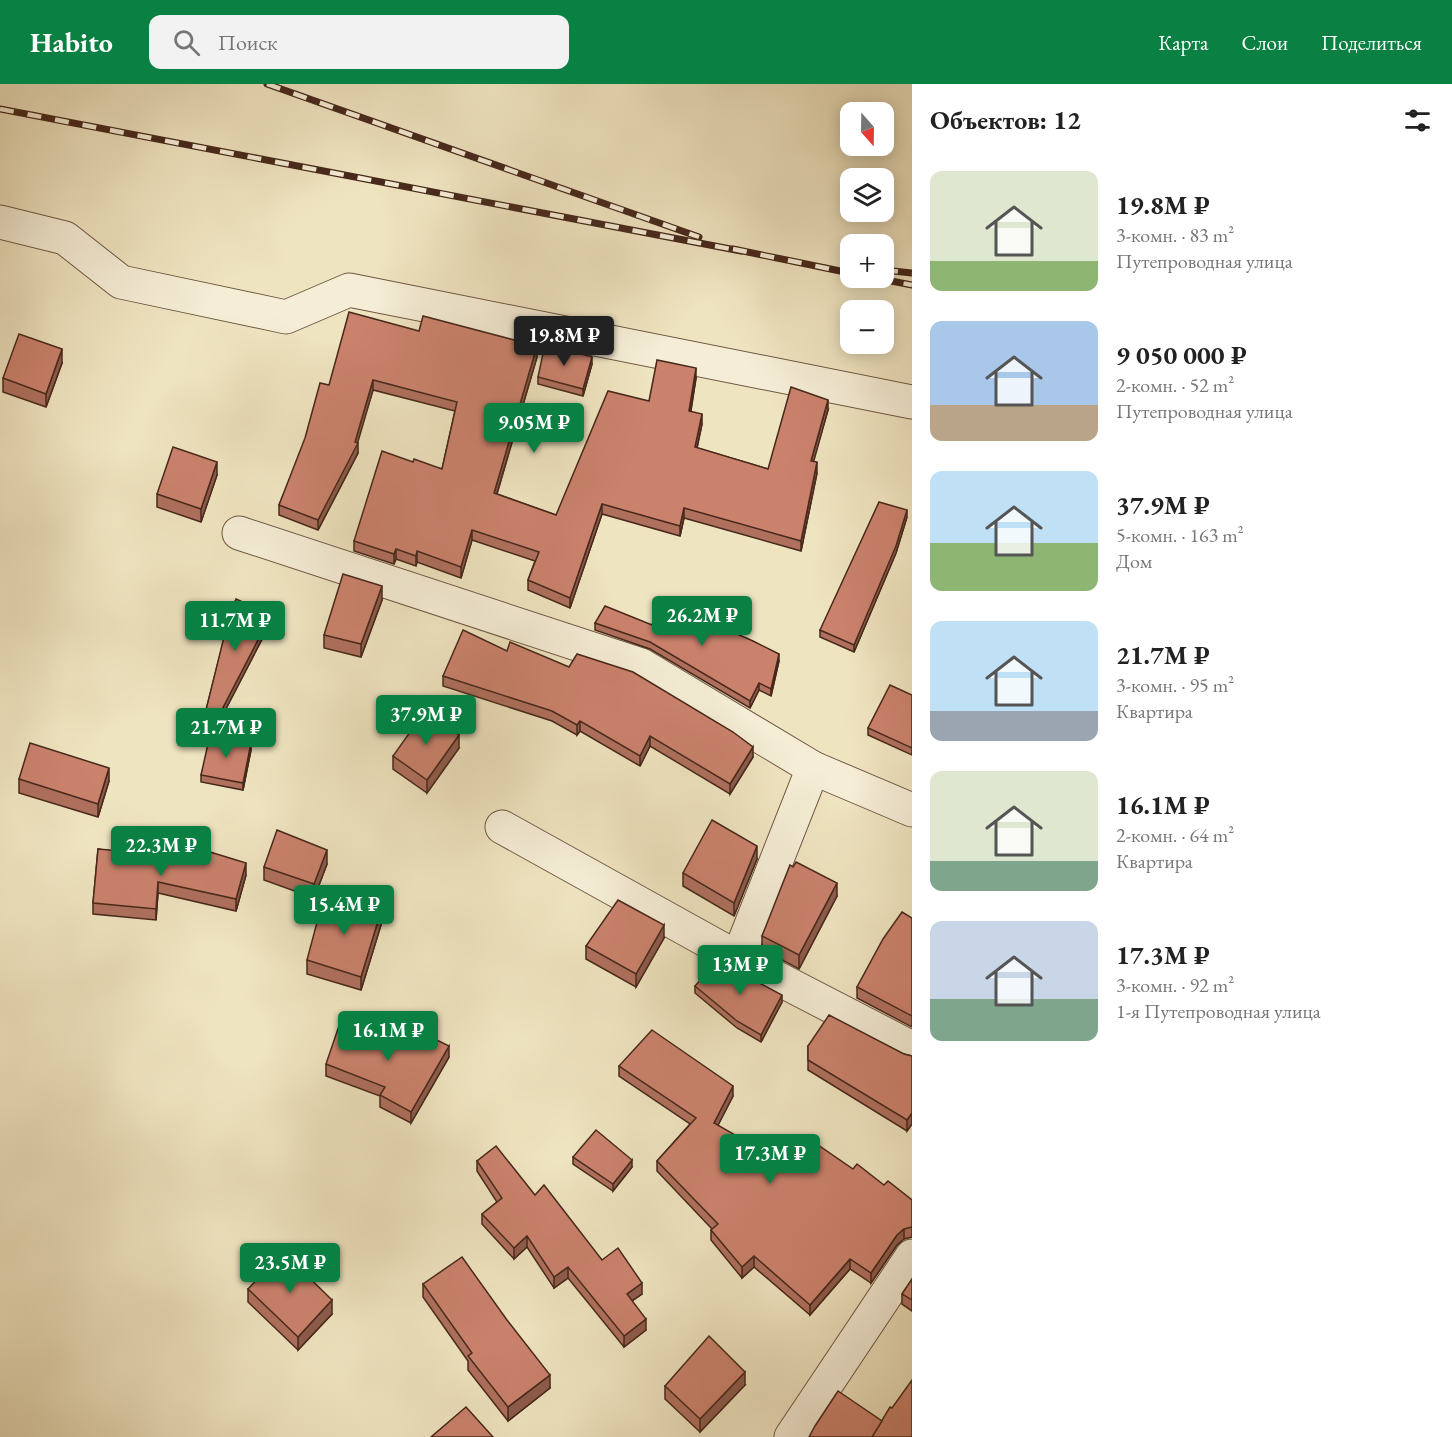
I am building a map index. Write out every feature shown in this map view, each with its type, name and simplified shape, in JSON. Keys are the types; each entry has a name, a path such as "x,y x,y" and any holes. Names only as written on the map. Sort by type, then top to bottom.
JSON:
{"street":[{"path":"0,222 65,238 121,282 286,317 349,290 912,402"},
{"path":"239,533 641,665 813,768 912,810"},
{"path":"738,958 813,768"},
{"path":"502,827 738,958 912,1048"},
{"path":"791,1437 912,1256"}],"building":[{"path":"349,312 419,331 423,316 537,346 494,493 556,515 608,391 649,401 657,360 696,368 689,411 702,414 695,447 768,469 791,387 828,400 811,461 817,462 801,541 684,508 680,526 602,504 570,598 528,580 539,552 472,530 461,567 417,551 416,556 396,549 394,554 354,541 382,451 442,469 457,402 373,380 355,442 358,443 318,520 279,505 305,438 320,383 329,385"},
{"path":"19,334 62,349 46,394 3,378"},
{"path":"545,344 592,357 583,389 538,377"},
{"path":"173,447 217,462 201,509 157,494"},
{"path":"879,502 907,510 896,546 854,645 820,630"},
{"path":"343,574 382,586 361,644 324,635"},
{"path":"236,599 271,615 217,719 205,714 226,629 224,628"},
{"path":"660,600 779,654 771,689 759,683 750,701 650,642 595,623 605,606 652,625"},
{"path":"463,630 507,651 510,642 569,667 577,654 633,672 733,732 753,747 730,784 650,736 640,756 580,721 577,725 552,711 443,676"},
{"path":"890,685 912,695 912,748 868,728"},
{"path":"425,711 459,735 427,780 393,756"},
{"path":"210,735 251,743 243,783 201,775"},
{"path":"30,743 109,768 98,804 19,779"},
{"path":"712,820 757,846 734,903 683,873"},
{"path":"277,830 327,850 314,884 264,867"},
{"path":"98,849 208,859 210,852 246,863 236,899 158,882 156,909 93,903"},
{"path":"796,862 837,883 799,955 762,936 790,865 793,867"},
{"path":"324,896 381,911 361,977 307,960"},
{"path":"618,900 664,925 636,974 586,946"},
{"path":"902,912 912,918 912,1016 857,987 883,939"},
{"path":"718,961 782,995 761,1035 737,1021 695,986"},
{"path":"829,1015 912,1056 912,1113 907,1120 808,1060 808,1046"},
{"path":"341,1020 404,1049 415,1029 449,1046 411,1112 380,1095 385,1087 326,1064"},
{"path":"652,1030 733,1086 714,1123 737,1136 772,1174 805,1136 853,1169 857,1164 884,1185 888,1181 912,1200 912,1227 904,1229 897,1235 871,1273 850,1259 810,1305 754,1256 742,1267 711,1230 718,1224 657,1161 696,1118 619,1066"},
{"path":"596,1130 632,1160 613,1184 573,1157"},
{"path":"496,1146 535,1195 544,1185 602,1260 618,1248 642,1283 627,1294 646,1319 624,1336 568,1267 554,1277 527,1236 514,1248 482,1214 502,1198 477,1161"},
{"path":"283,1252 332,1300 298,1337 248,1289"},
{"path":"462,1257 550,1375 508,1407 468,1356 472,1353 423,1284"},
{"path":"912,1279 912,1300 902,1294"},
{"path":"709,1336 745,1372 700,1419 665,1386"},
{"path":"912,1380 912,1437 872,1437 890,1407 892,1408"},
{"path":"838,1391 882,1421 872,1437 809,1437"},
{"path":"466,1407 493,1437 431,1437"}],"railway":[{"path":"267,84 699,237"},
{"path":"0,109 741,251"},
{"path":"733,249 840,271"},
{"path":"894,271 912,273"},
{"path":"894,282 912,285"}]}
